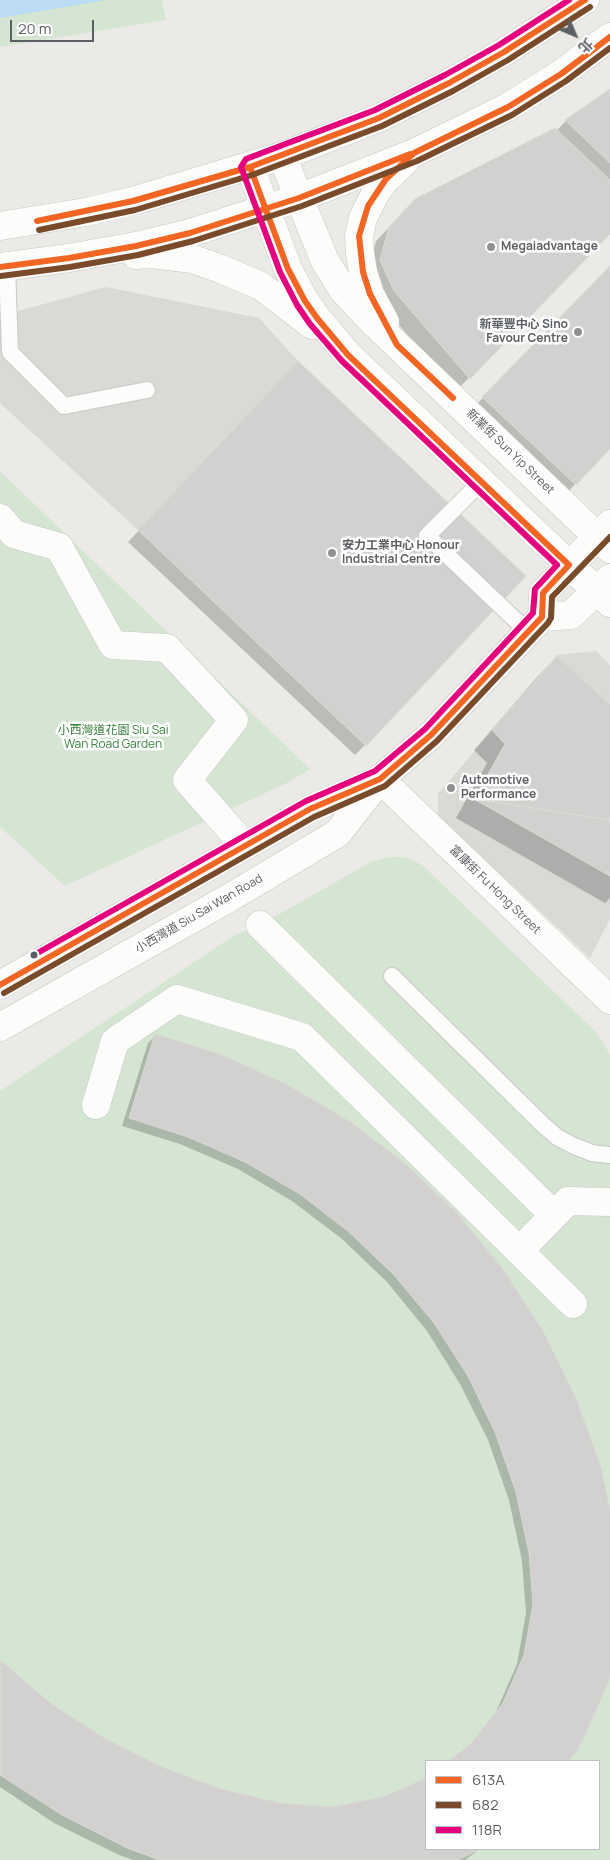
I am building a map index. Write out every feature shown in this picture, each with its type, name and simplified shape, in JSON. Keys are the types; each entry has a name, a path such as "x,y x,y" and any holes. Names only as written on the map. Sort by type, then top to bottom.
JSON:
{"main road":[{"path":"0,226 95,210 133,201 282,156 378,118 449,83 504,52 585,0"},
{"path":"3,267 69,258 172,238 299,198 414,153 508,107 561,74 610,37"},
{"path":"397,344 370,294 362,263 359,236 363,218 376,192 386,179 414,153"},
{"name":"新業街 Sun Yip Street","path":"282,156 325,262 334,277 355,303 606,536"},
{"path":"250,167 265,210 296,286 317,318 348,355"},
{"path":"69,258 152,254 193,259 261,286 295,310 348,355 569,565 605,591 571,615 535,624 543,593 569,565 606,536"},
{"path":"0,518 14,534 59,547 113,645 167,648 234,720 187,780 245,846"},
{"name":"小西灣道 Siu Sai Wan Road","path":"0,1027 229,898 338,833 380,779 431,734 535,624"},
{"name":"小西灣道 Siu Sai Wan Road","path":"0,985 310,809 380,779"},
{"name":"富康街 Fu Hong Street","path":"380,779 610,1000"},
{"path":"260,924 554,1215"},
{"path":"96,1105 115,1041 177,999 302,1037 573,1304"},
{"path":"519,1251 568,1201 610,1202"}],"lane":[{"path":"3,267 10,352 64,406 147,390"},
{"path":"481,482 427,536 535,624"},
{"path":"392,976 535,1118 557,1137 574,1146 610,1155"}],"shaded area":[{"path":"106,287 259,318 298,361 138,530 0,403 0,316"},
{"path":"596,651 610,665 610,919 590,958 438,816 438,794 557,655"}],"green space":[{"path":"0,0 162,0 166,20 0,47"},
{"name":"小西灣道花園 Siu Sai Wan Road Garden","path":"0,471 310,769 287,783 65,886 0,827"},
{"path":"388,857 405,857 422,865 595,1031 610,1054 610,1860 0,1860 0,1091 235,935 260,925 371,862"}],"water":[{"path":"0,0 107,0 0,18"}],"building":[{"path":"610,89 610,163 565,120"},
{"name":"Megaiadvantage","path":"555,128 610,180 610,234 470,379 394,291 380,260 389,227 415,199"},
{"name":"新華豐中心 Sino Favour Centre","path":"610,266 610,449 576,485 482,397"},
{"name":"安力工業中心 Honour Industrial Centre","path":"298,361 526,576 366,746 138,530"},
{"path":"557,656 610,705 610,820 474,799 505,744 492,730"},
{"path":"474,799 610,820 610,876"},
{"path":"155,1034 220,1054 286,1084 349,1121 407,1165 459,1215 505,1272 544,1333 576,1398 601,1467 610,1509 609,1681 579,1748 570,1760 450,1760 471,1744 503,1703 524,1655 533,1604 529,1553 516,1492 495,1432 468,1376 434,1323 394,1275 349,1232 300,1194 245,1162 188,1137 129,1118"},
{"path":"0,1660 53,1705 106,1739 162,1767 221,1789 280,1803 332,1807 383,1797 425,1778 425,1850 478,1850 458,1860 160,1860 127,1848 62,1815 0,1775"}],"transit line":[{"name":"118R","path":"34,955 306,801 375,771 425,729 533,613 535,589 557,565 342,361 310,324 297,305 280,272 241,167 246,159 375,110 445,75 499,45 569,0"},
{"name":"613A","path":"37,221 133,201 250,167 379,118 449,83 504,52 585,0"},
{"name":"682","path":"39,230 135,210 252,175 382,126 453,91 508,60 590,7"},
{"name":"613A","path":"453,398 397,345 370,294 363,272 359,236 368,206 386,179 414,153 508,107 561,74 610,37"},
{"name":"682","path":"1,276 70,267 138,255 193,241 302,206 417,161 512,115 566,81 610,48"},
{"name":"613A","path":"0,267 69,258 136,246 190,233 299,198 410,154"},
{"name":"613A","path":"0,985 310,809 380,779 431,735 542,617 543,593 569,565 348,355 317,318 305,301 288,269 250,167"},
{"name":"682","path":"4,993 314,817 385,786 437,741 548,623 551,618 552,597 610,537"}],"place":[{"name":"Megaiadvantage","path":"491,247"},
{"name":"新華豐中心 Sino Favour Centre","path":"578,332"},
{"name":"安力工業中心 Honour Industrial Centre","path":"332,553"},
{"name":"Automotive Performance","path":"451,788"}]}
